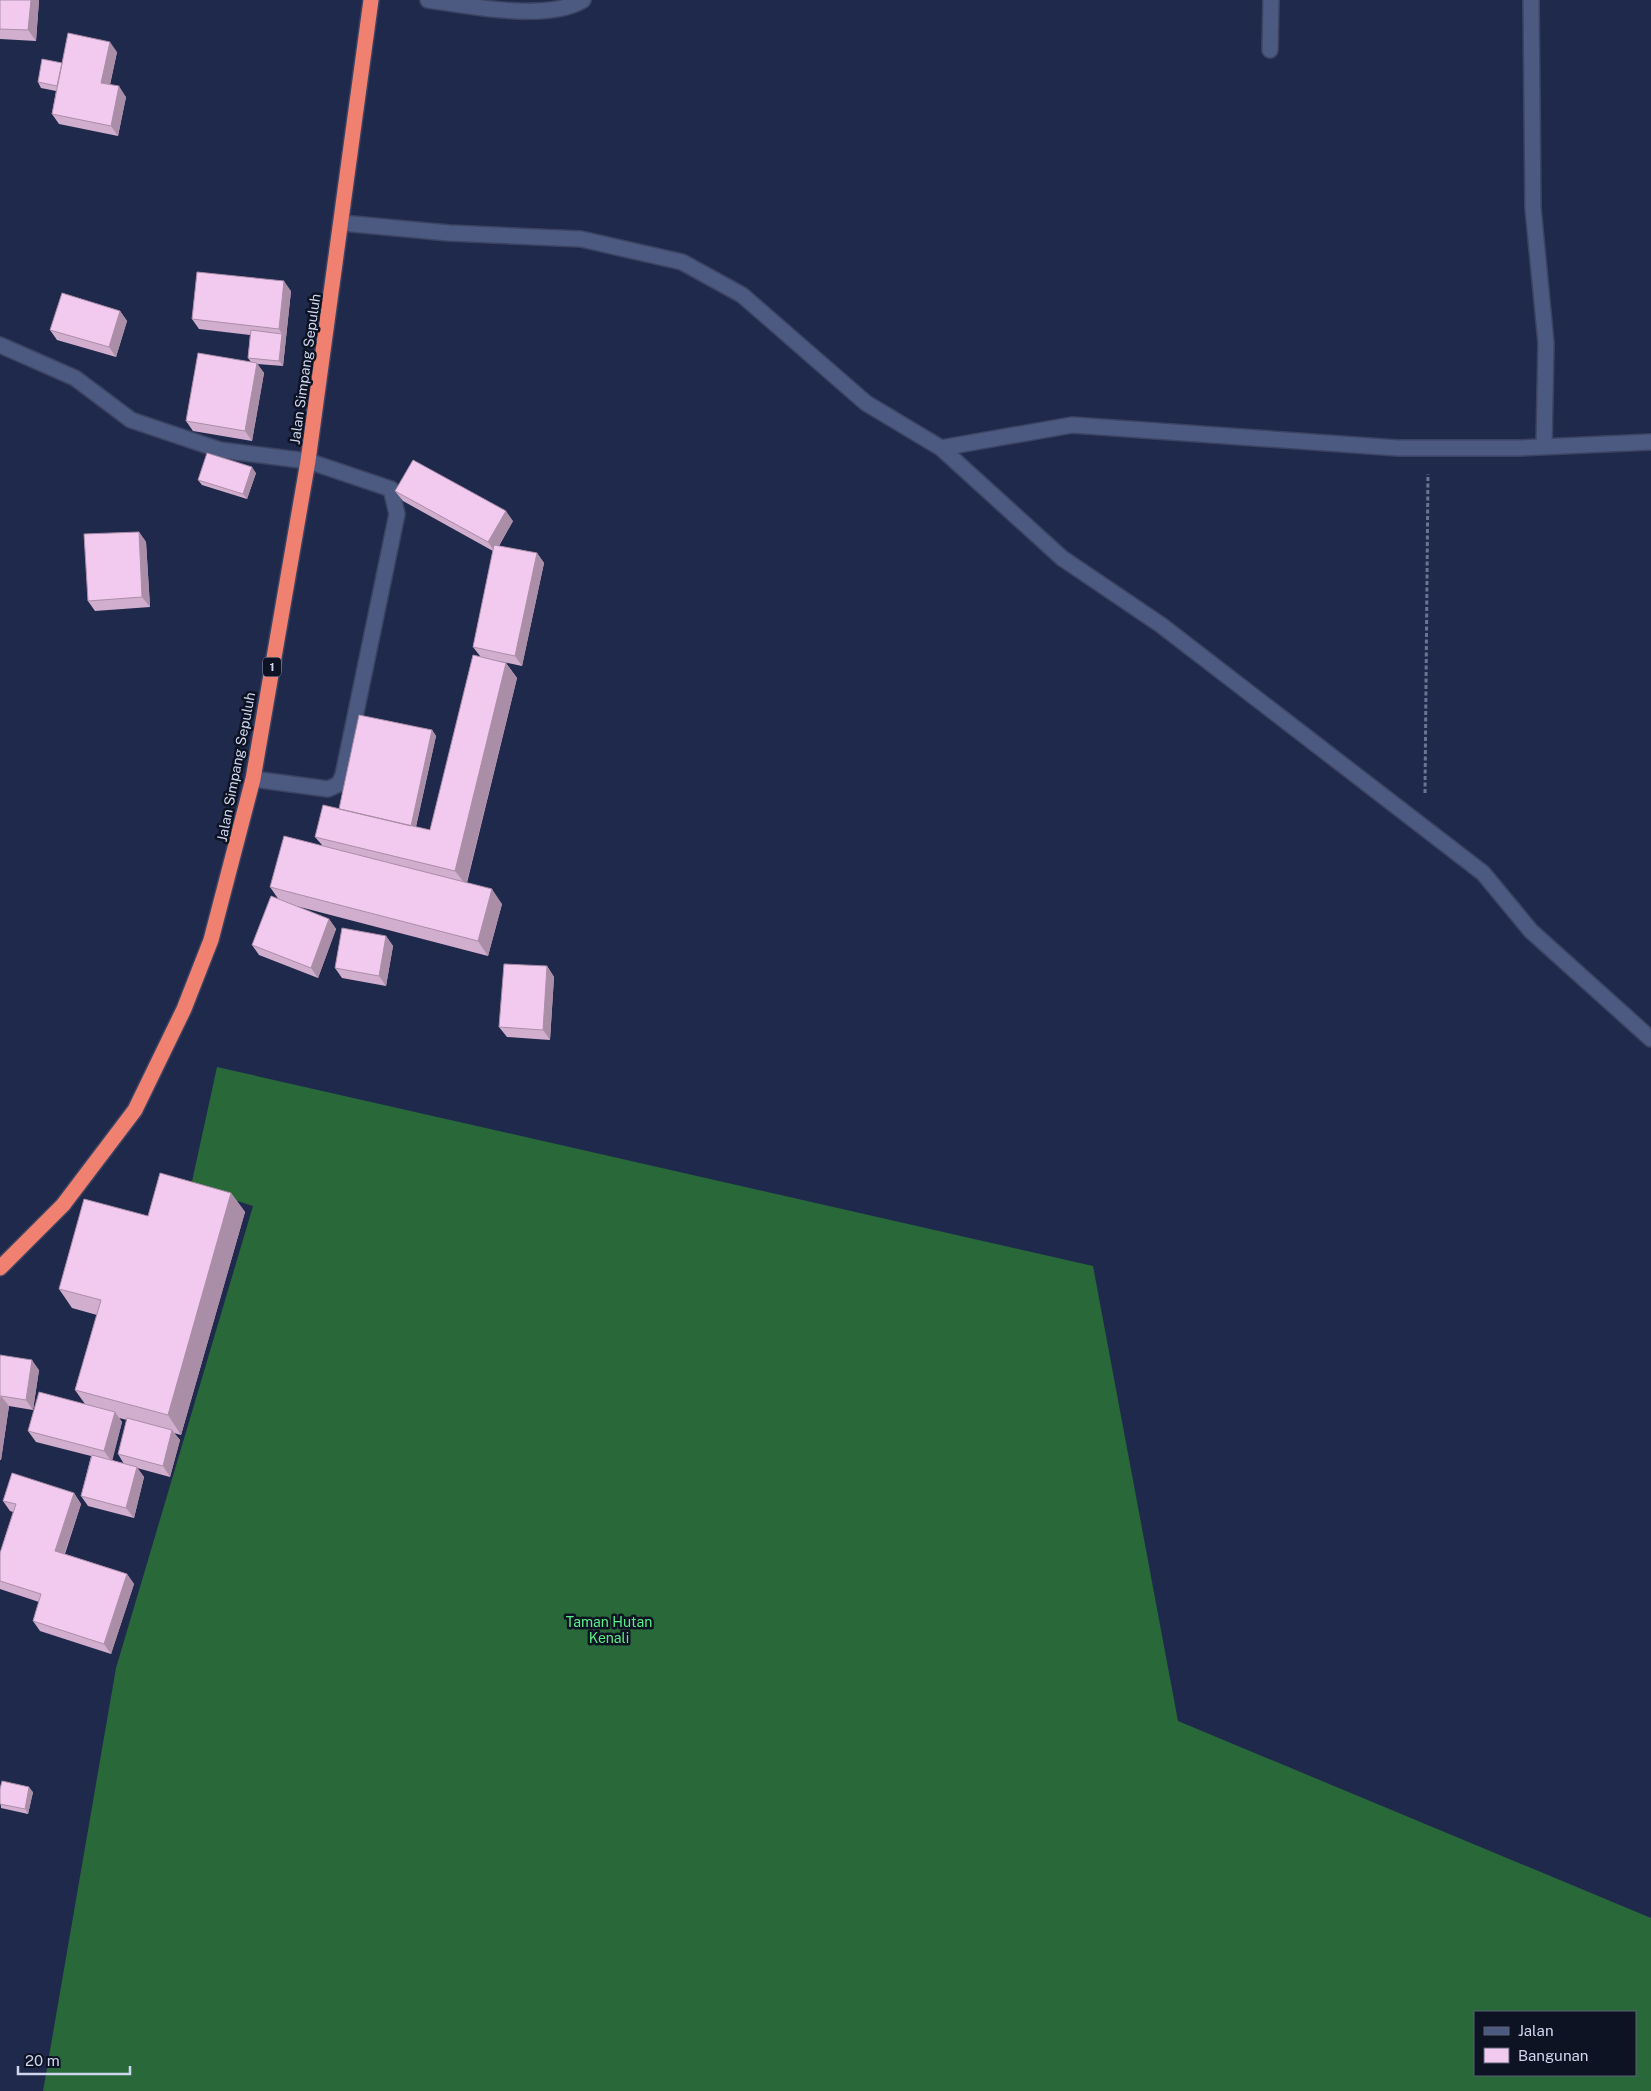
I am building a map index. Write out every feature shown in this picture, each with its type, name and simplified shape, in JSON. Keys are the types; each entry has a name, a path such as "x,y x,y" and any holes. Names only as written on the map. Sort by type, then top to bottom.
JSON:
{"highway":[{"name":"Jalan Simpang Sepuluh","path":"0,1268 62,1205 135,1110 184,1009 211,940 253,778 308,461 371,0"}],"street":[{"path":"428,0 528,12 573,6 583,0"},
{"path":"1270,50 1271,0"},
{"path":"1531,0 1533,208 1546,343 1544,447"},
{"path":"342,223 449,233 581,239 682,262 742,295 866,403 941,448 1062,558 1161,625 1483,873 1531,931 1651,1039"},
{"path":"0,345 75,378 131,420 220,450 308,461 391,488 397,514 343,775 339,784 328,789 253,778"},
{"path":"941,448 1072,425 1257,440 1429,449 1544,447 1651,442"}],"path":[{"path":"1424,829 1429,449"}],"green space":[{"name":"Taman Hutan Kenali","path":"217,1067 1093,1266 1178,1721 1651,1918 1651,2091 43,2091 116,1668 253,1206 191,1186"}],"building":[{"path":"0,0 31,0 28,30 0,29"},
{"path":"68,33 110,42 101,83 119,86 111,126 52,114"},
{"path":"42,59 62,63 57,86 38,82"},
{"path":"197,272 284,281 279,329 192,319"},
{"path":"62,293 120,311 109,347 50,330"},
{"path":"251,330 282,334 279,361 248,358"},
{"path":"198,353 257,363 245,431 186,421"},
{"path":"207,453 252,467 243,494 198,480"},
{"path":"413,460 506,511 488,542 395,491"},
{"path":"139,532 142,597 88,601 84,534"},
{"path":"494,545 537,553 515,656 473,647"},
{"path":"473,655 506,663 455,871 315,837 323,805 430,830"},
{"path":"359,715 432,730 411,826 339,809"},
{"path":"284,836 492,889 478,941 270,887"},
{"path":"271,896 329,919 311,968 252,945"},
{"path":"342,928 386,936 379,976 335,968"},
{"path":"504,964 547,966 543,1030 499,1027"},
{"path":"160,1173 231,1193 168,1415 75,1390 101,1300 59,1289 84,1199 148,1216"},
{"path":"0,1355 32,1360 26,1400 1,1396 0,1406"},
{"path":"39,1392 115,1412 104,1451 28,1431"},
{"path":"127,1418 172,1430 163,1466 118,1454"},
{"path":"92,1455 137,1467 126,1508 81,1496"},
{"path":"12,1473 74,1493 55,1551 127,1574 104,1644 33,1621 41,1594 0,1581 0,1553 16,1504 3,1501"},
{"path":"2,1781 29,1787 25,1809 0,1804"}]}
